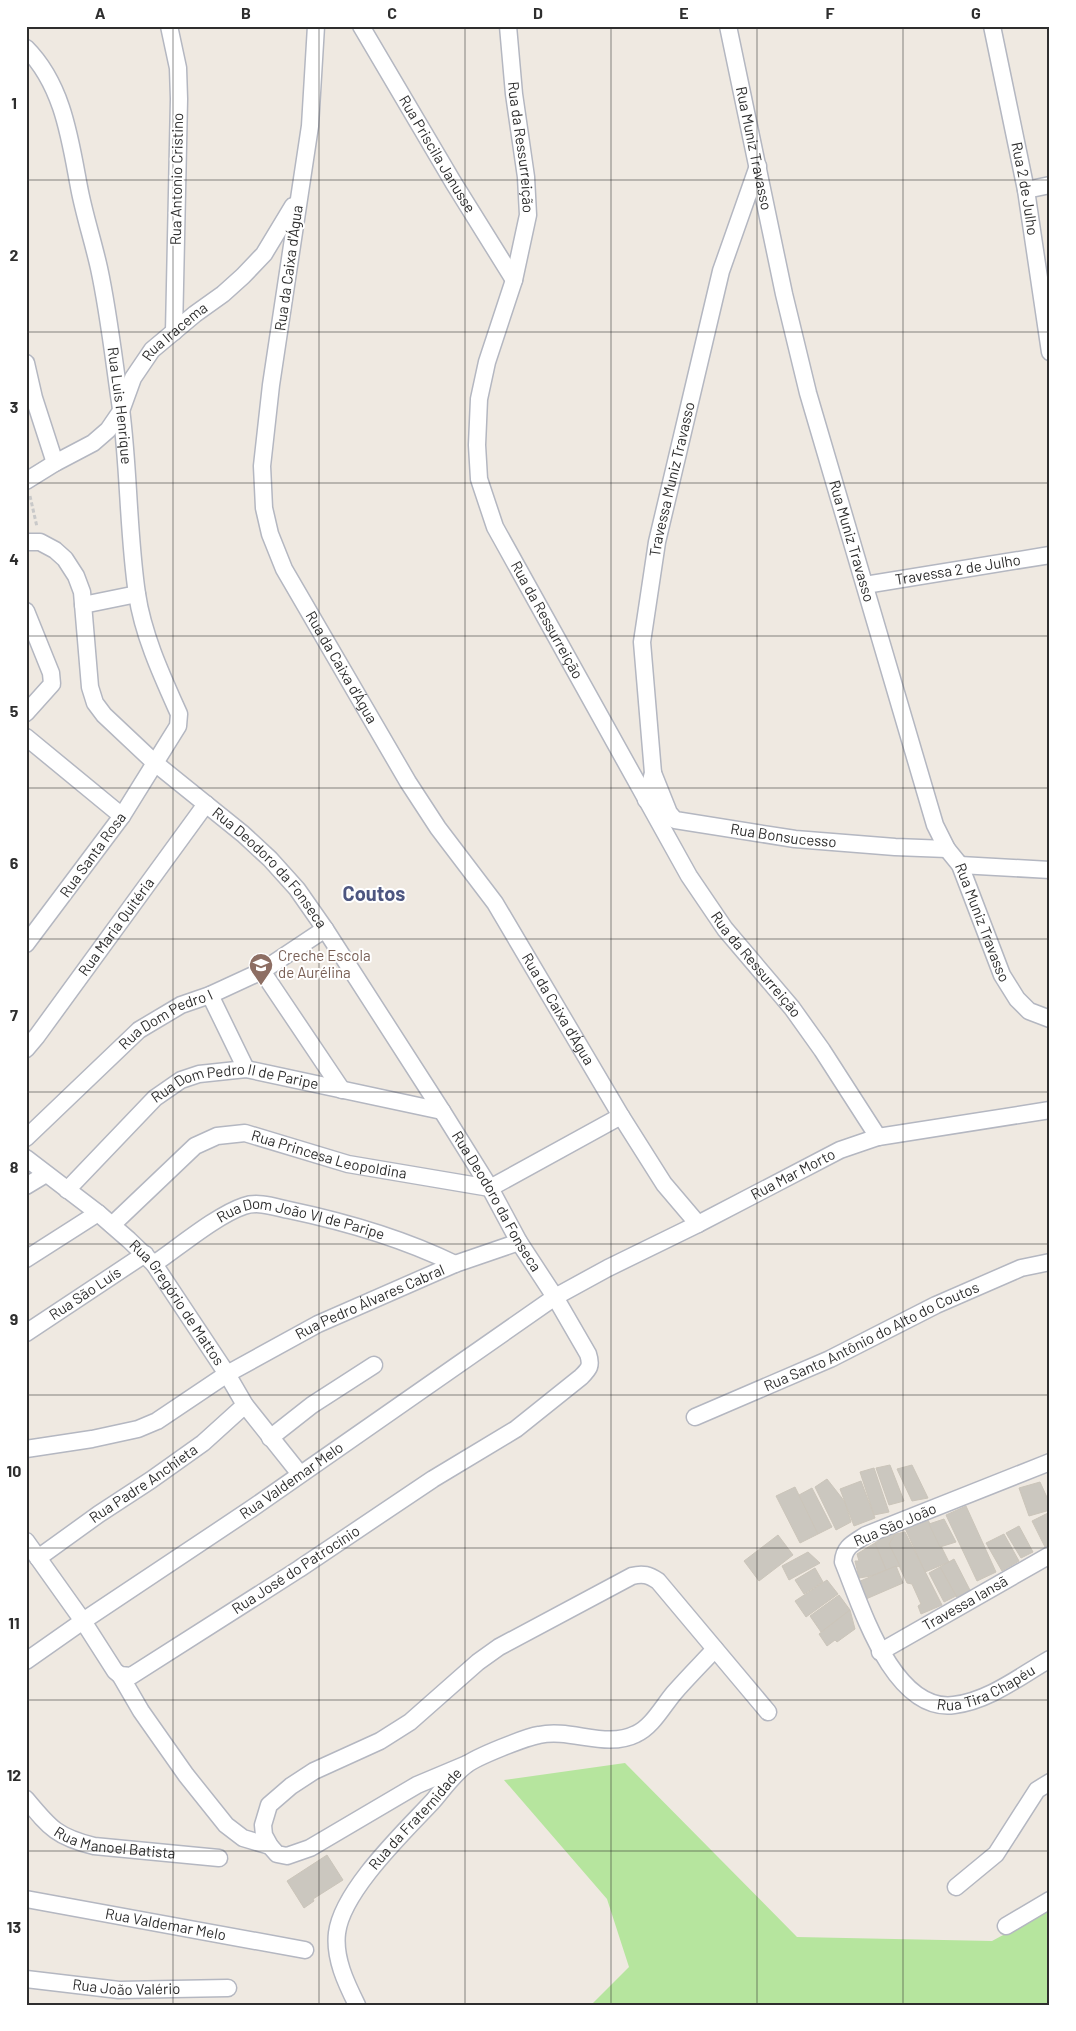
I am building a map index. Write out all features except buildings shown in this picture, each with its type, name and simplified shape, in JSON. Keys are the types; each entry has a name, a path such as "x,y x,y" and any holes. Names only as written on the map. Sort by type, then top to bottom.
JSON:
{"street":[{"name":"Rua Antonio Cristino","path":"169,26 178,68 179,99 174,332"},
{"name":"Rua da Caixa d'Água","path":"316,26 310,126 271,384 262,466 264,508 270,534 284,569 408,782 438,828 496,903 664,1184 698,1224"},
{"name":"Rua Priscila Janusse","path":"361,26 453,182 514,280"},
{"name":"Rua da Ressurreição","path":"508,26 514,94 526,177 528,216 514,280 487,362 479,399 477,445 480,479 495,528 689,876 725,929 807,1029 878,1137"},
{"name":"Rua Muniz Travasso","path":"728,26 784,294 808,393 936,825 947,849 960,865 1002,975 1017,999 1029,1011 1050,1019"},
{"name":"Rua 2 de Julho","path":"992,26 1026,190 1050,352"},
{"name":"Rua Luis Henrique","path":"26,48 54,90 71,138 79,187 99,267 121,411 137,594 146,632 163,679 179,714 180,721 155,763"},
{"name":"Travessa Muniz Travasso","path":"646,800 653,773 642,642 646,605 657,542 721,271 758,166"},
{"path":"1026,190 1050,185"},
{"name":"Rua Iracema","path":"26,481 54,463 93,443 108,430 121,411 133,378 152,350 195,314 223,294 264,254 282,227 299,195"},
{"path":"26,363 34,398 54,463"},
{"name":"Rua Deodoro da Fonseca","path":"33,542 55,550 64,559 79,584 82,592 90,688 95,703 104,715 155,763 270,859 296,889 325,929 442,1111 490,1188 518,1242 555,1297 588,1354"},
{"name":"Travessa 2 de Julho","path":"865,585 1050,554"},
{"path":"83,605 137,594"},
{"path":"26,611 51,673 52,684 26,714"},
{"path":"26,738 122,816"},
{"name":"Rua Santa Rosa","path":"26,944 32,927 122,816 155,763"},
{"name":"Rua Bonsucesso","path":"653,773 669,814 675,820 795,839 947,849"},
{"name":"Rua Maria Quitéria","path":"26,1048 37,1036 206,804"},
{"path":"960,865 1050,870"},
{"name":"Rua Dom Pedro I","path":"26,1138 139,1030 181,1005 210,995 262,971 325,929"},
{"path":"262,971 342,1090"},
{"path":"210,995 246,1069"},
{"name":"Rua Dom Pedro II de Paripe","path":"67,1190 155,1098 181,1080 199,1074 246,1069 442,1111"},
{"name":"Rua Mar Morto","path":"555,1297 840,1150 878,1137 1050,1110"},
{"path":"490,1188 622,1116"},
{"name":"Rua Princesa Leopoldina","path":"112,1225 195,1146 217,1136 245,1133 348,1164 490,1188"},
{"name":"Rua Gregório de Mattos","path":"26,1158 98,1213 150,1259 245,1404 300,1474"},
{"path":"26,1186 46,1174"},
{"name":"Rua Dom João VI de Paripe","path":"150,1259 229,1212 246,1205 263,1205 332,1219 420,1248 455,1264"},
{"path":"26,1259 98,1213"},
{"name":"Rua Pedro Álvares Cabral","path":"26,1449 92,1440 138,1429 157,1422 227,1374 318,1324 455,1264 518,1242"},
{"name":"Rua São Luís","path":"26,1333 150,1259"},
{"name":"Rua Santo Antônio do Alto do Coutos","path":"695,1417 830,1359 936,1305 1021,1268 1050,1262"},
{"name":"Rua Valdemar Melo","path":"26,1661 244,1514 555,1297"},
{"name":"Rua José do Patrocínio","path":"120,1675 131,1676 299,1569 434,1479 516,1429 589,1370 591,1364 588,1354"},
{"path":"270,1438 312,1405 374,1365"},
{"name":"Rua Padre Anchieta","path":"38,1558 99,1514 151,1480 202,1442 245,1404"},
{"name":"Rua São João","path":"880,1652 843,1562 843,1553 849,1546 866,1535 1050,1462"},
{"path":"26,1541 83,1621 115,1671 120,1675 141,1711 186,1775 226,1825 243,1838 270,1846"},
{"name":"Travessa Iansã","path":"880,1652 1050,1555"},
{"path":"467,1764 417,1785 310,1848 287,1856 277,1854 264,1835 263,1825 269,1806 291,1786 314,1771 380,1741 410,1722 478,1662 499,1647 632,1576 642,1574 651,1576 658,1581 768,1712"},
{"name":"Rua da Fraternidade","path":"358,2005 337,1956 337,1934 342,1911 357,1887 395,1842 467,1764 540,1734 565,1733 603,1739 627,1738 638,1733 647,1727 682,1684 715,1649"},
{"name":"Rua Tira Chapéu","path":"880,1652 899,1679 924,1700 940,1705 954,1705 985,1697 1050,1659"},
{"path":"956,1887 996,1854 1038,1790 1050,1782"},
{"name":"Rua Manoel Batista","path":"26,1800 47,1825 63,1836 78,1842 94,1846 219,1858"},
{"path":"1006,1926 1050,1900"},
{"name":"Rua Valdemar Melo","path":"27,1901 306,1950"},
{"name":"Rua João Valério","path":"26,1979 119,1990 228,1988"}],"path":[{"path":"26,481 33,542"}],"green space":[{"path":"625,1763 797,1937 992,1941 1050,1910 1050,2005 591,2005 629,1967 607,1899 504,1780"}],"place":[{"name":"Creche Escola de Aurélina","path":"261,986"}],"district":[{"name":"Coutos","path":"374,894"}]}
